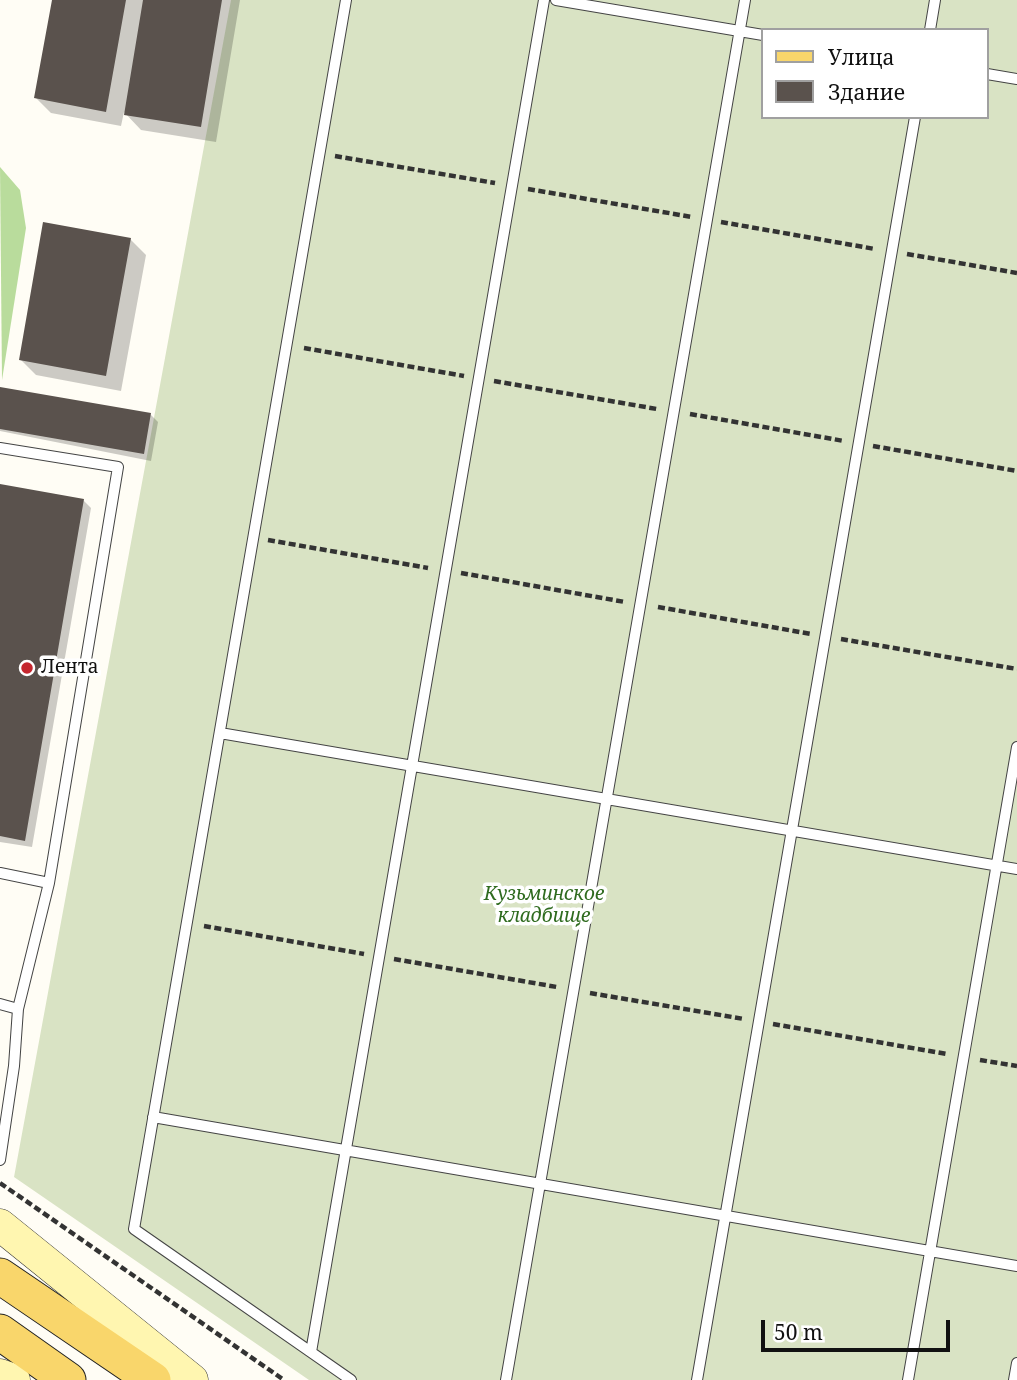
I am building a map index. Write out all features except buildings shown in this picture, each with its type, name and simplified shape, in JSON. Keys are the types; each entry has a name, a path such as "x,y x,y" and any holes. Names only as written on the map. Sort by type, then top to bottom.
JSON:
{"main road":[{"path":"0,1225 191,1380"},
{"path":"0,1276 153,1380"},
{"path":"0,1332 68,1380"},
{"path":"0,1375 14,1380"}],"lane":[{"path":"346,0 134,1229 351,1380"},
{"path":"311,1352 544,0"},
{"path":"556,0 762,35"},
{"path":"506,1380 745,0"},
{"path":"930,28 935,0"},
{"path":"989,74 1017,79"},
{"path":"697,1380 915,119"},
{"path":"0,448 118,467 49,883 18,1009 14,1066 0,1160"},
{"path":"220,733 1017,869"},
{"path":"908,1380 1017,747"},
{"path":"0,873 49,883"},
{"path":"0,1004 18,1009"},
{"path":"153,1117 1017,1266"},
{"path":"1014,1380 1017,1363"}],"path":[{"path":"320,153 1017,273"},
{"path":"287,345 1017,471"},
{"path":"187,923 1017,1066"},
{"path":"0,1183 284,1380"}],"green space":[{"name":"Кузьминское кладбище","path":"231,0 1017,0 1017,1380 309,1380 14,1177"},
{"path":"0,167 20,190 26,228 2,380"}],"place":[{"name":"Лента","path":"27,668"}]}
